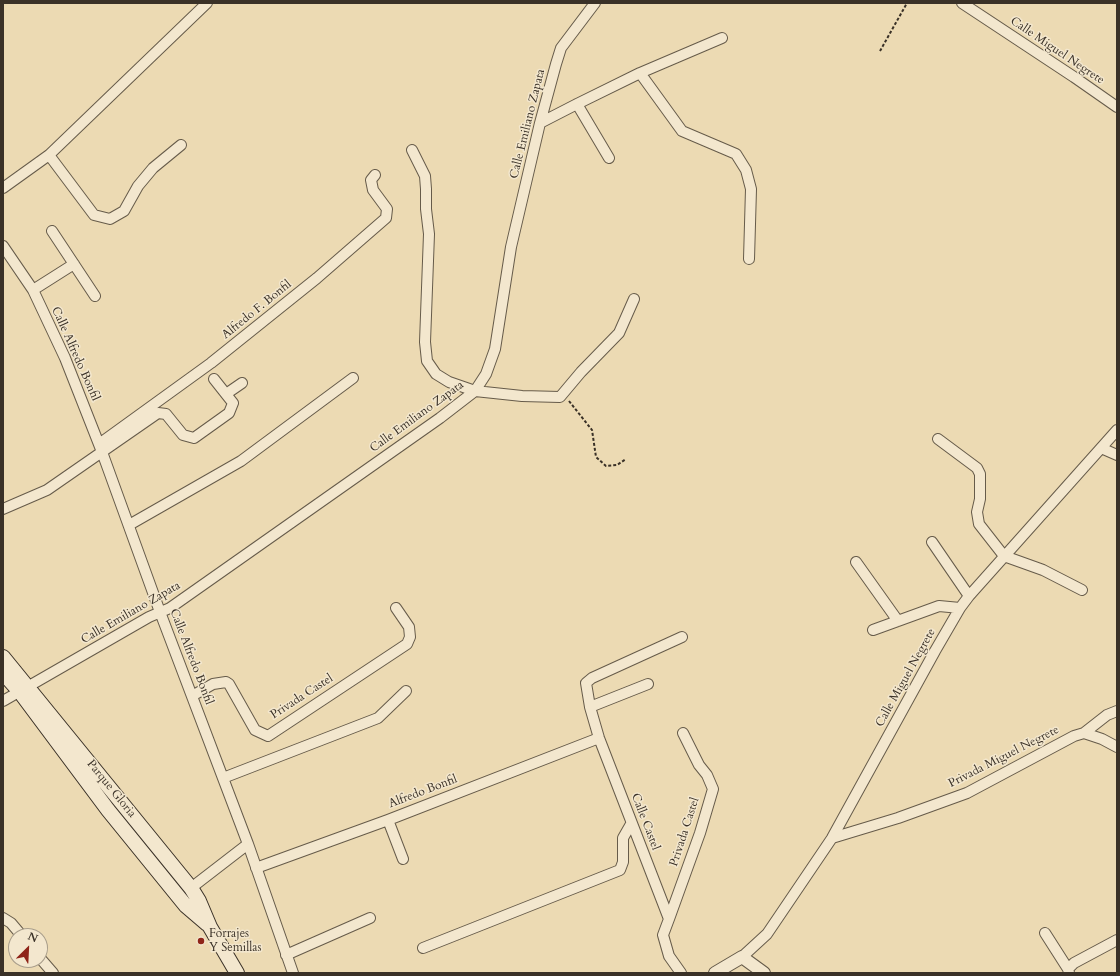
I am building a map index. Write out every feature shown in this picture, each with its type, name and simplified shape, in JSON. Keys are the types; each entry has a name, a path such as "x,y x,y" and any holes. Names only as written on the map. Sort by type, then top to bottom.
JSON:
{"main road":[{"name":"Parque Gloria","path":"3,657 24,690 108,810 186,906 210,927"},
{"name":"Parque Gloria","path":"3,673 24,690 120,800 190,888 199,900 210,927 237,973"},
{"path":"108,810 120,800"}],"street":[{"path":"3,188 49,155 207,3"},
{"name":"Calle Emiliano Zapata","path":"3,701 160,612 170,608 440,418 475,391 486,374 495,349 512,247 540,123 561,48 595,3"},
{"name":"Calle Miguel Negrete","path":"962,3 1117,107"},
{"path":"540,123 640,73 722,38"},
{"path":"640,73 682,131 736,154 746,170 751,189 749,259"},
{"path":"577,104 609,158"},
{"path":"49,155 94,215 110,219 124,211 138,186 154,168 181,145"},
{"path":"412,150 425,176 426,209 429,234 425,342 427,361 436,374 449,382 475,391 522,396 560,397 581,372 619,333 634,299"},
{"name":"Alfredo F. Bonfil","path":"101,448 211,363 317,278 386,218 387,209 373,190 370,180 375,175"},
{"path":"52,230 94,296"},
{"name":"Calle Alfredo Bonfil","path":"3,246 32,290 65,358 101,448 160,612 248,844 293,973"},
{"path":"32,290 74,264"},
{"path":"129,524 240,461 353,378"},
{"path":"3,509 47,490 101,448 158,413 166,414 183,435 194,438 229,413 233,403 214,379"},
{"path":"226,394 242,383"},
{"name":"Calle Miguel Negrete","path":"742,958 767,934 832,838 960,608 1004,556 1117,430"},
{"path":"938,439 977,468 980,474 980,499 977,512 979,524 1004,556 1043,570 1082,590"},
{"path":"1101,448 1117,454"},
{"path":"932,542 969,596"},
{"path":"856,562 898,622"},
{"path":"873,630 939,606 960,608"},
{"name":"Privada Castel","path":"192,696 214,684 226,682 229,684 255,730 268,736 407,644 410,637 409,627 396,608"},
{"name":"Calle Castel","path":"669,919 599,738 590,707 586,683 592,678 682,637"},
{"path":"590,707 648,684"},
{"path":"223,778 378,718 406,691"},
{"name":"Privada Miguel Negrete","path":"832,838 898,818 967,792 1074,736 1084,733 1107,715 1117,711"},
{"path":"1084,733 1102,739 1117,747"},
{"name":"Privada Castel","path":"669,919 700,833 713,789 707,775 699,765 683,734"},
{"name":"Alfredo Bonfil","path":"256,868 388,820 599,738"},
{"path":"388,820 403,858"},
{"path":"423,948 620,870 623,862 623,838 631,824"},
{"path":"190,888 248,844"},
{"path":"3,918 15,928"},
{"path":"286,955 370,918"},
{"path":"669,919 663,935 669,956 681,973"},
{"path":"1045,933 1069,971 1074,963 1117,940"},
{"path":"715,973 742,958 764,973"}],"path":[{"path":"880,51 908,3"},
{"path":"560,397 566,398 571,402 592,430 596,457 606,466 616,465 626,459"}],"place":[{"name":"Forrajes Y Semillas","path":"201,941"}]}
